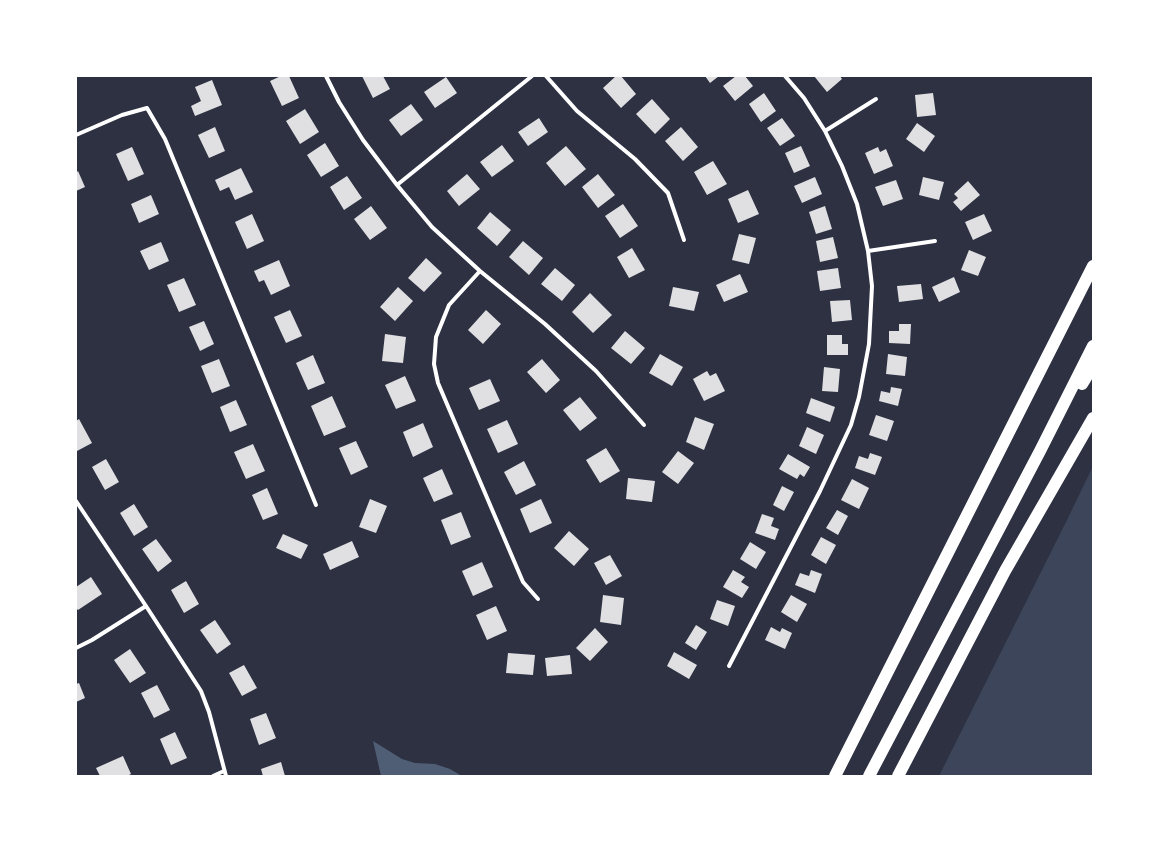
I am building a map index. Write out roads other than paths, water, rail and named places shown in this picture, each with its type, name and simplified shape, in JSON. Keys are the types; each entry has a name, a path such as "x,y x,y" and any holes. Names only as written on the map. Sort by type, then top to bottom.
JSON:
{"highway":[{"path":"835,776 1093,266"},
{"path":"869,776 1040,451 1093,346"},
{"path":"1040,451 1093,366"},
{"path":"898,776 1004,571 1093,418"}],"street":[{"path":"326,76 339,102 363,140 397,185 432,227 480,271 546,324 596,371 644,425"},
{"path":"397,185 532,76"},
{"path":"546,76 577,111 634,159 668,193 684,240"},
{"path":"729,666 820,492 851,425 859,396 869,344 872,286 868,251 857,204 842,166 825,131 804,98 786,76"},
{"path":"825,131 876,100"},
{"path":"76,135 122,115 147,108 165,139 316,505"},
{"path":"868,251 935,241"},
{"path":"480,271 449,305 436,337 434,364 438,383 523,582 538,599"},
{"path":"76,501 201,691 209,712 226,776"},
{"path":"76,648 92,640 146,606"},
{"path":"213,776 224,771"}]}
